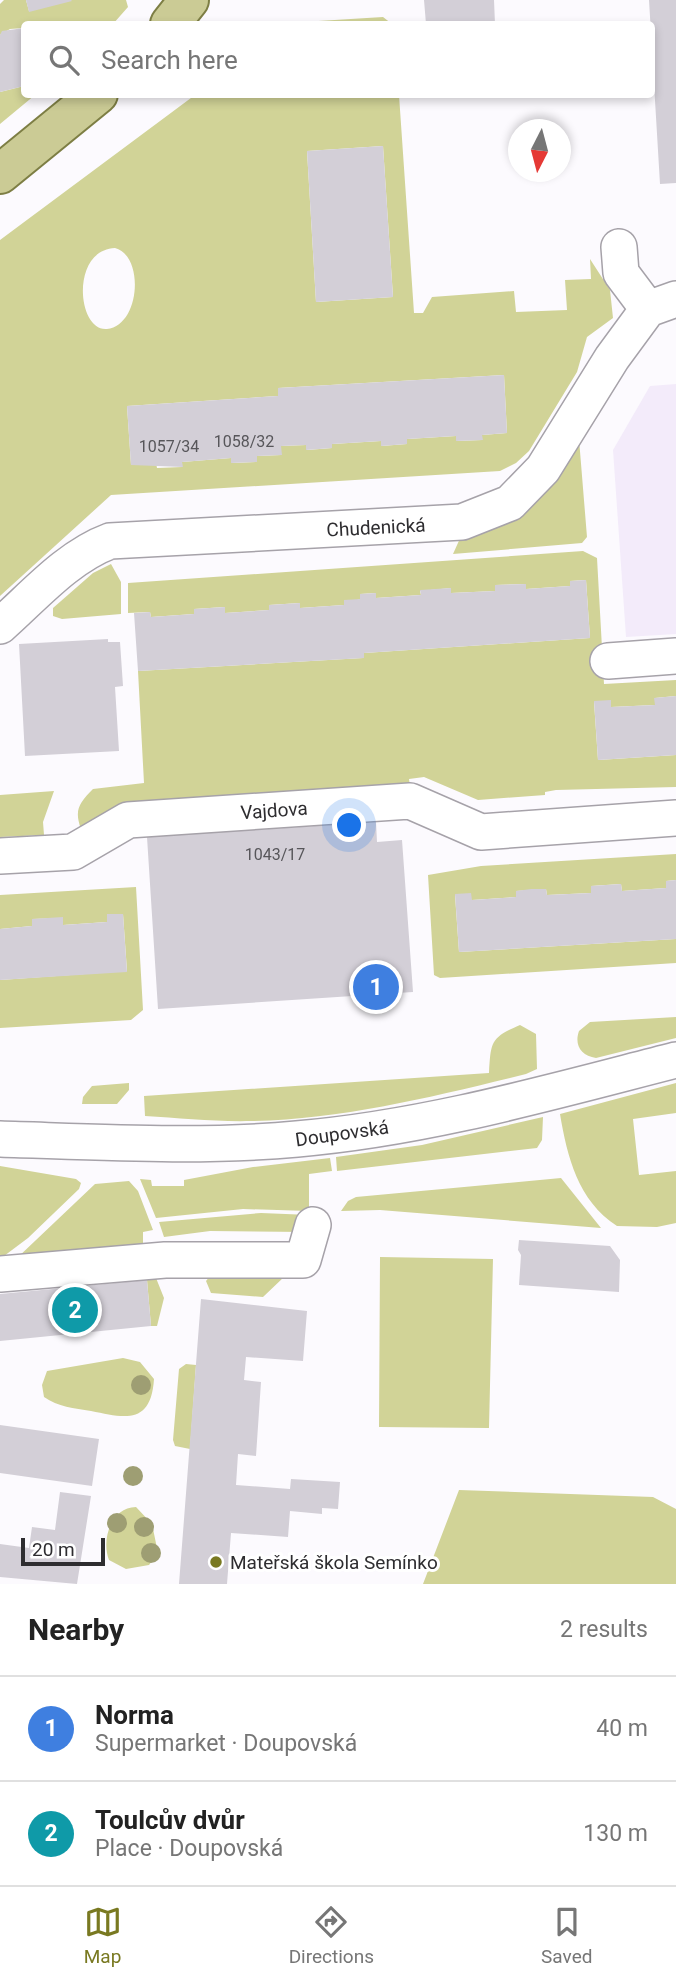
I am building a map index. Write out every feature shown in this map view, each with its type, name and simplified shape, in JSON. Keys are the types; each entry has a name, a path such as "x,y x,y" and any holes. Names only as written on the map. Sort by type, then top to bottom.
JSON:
{"main road":[{"path":"0,174 93,98"}],"street":[{"path":"619,247 621,273 662,304"},
{"name":"Chudenická","path":"0,626 88,551 110,541 462,522 510,503 543,469 612,358 662,304"},
{"path":"608,661 676,656"},
{"name":"Vajdova","path":"0,856 73,852 128,820 410,801 481,832 676,818"},
{"name":"Doupovská","path":"0,1139 127,1143 300,1139 466,1112 676,1060"},
{"path":"0,1274 165,1260 303,1260 313,1225"}],"shaded area":[{"path":"676,384 676,634 626,637 613,450 650,386"}],"green space":[{"path":"4,0 26,0 29,11 68,0 126,0 128,7 116,21 21,21 21,28 10,29 0,35 0,4"},
{"path":"383,17 388,21 318,21"},
{"path":"21,87 21,98 31,98 0,124 0,92"},
{"path":"191,98 399,98 414,313 423,313 432,297 514,291 516,312 567,310 565,280 591,279 590,259 610,290 613,318 587,337 577,372 529,451 516,463 500,471 111,495 0,596 0,240","holes":["383,146 393,297 316,302 307,151","115,248 125,254 131,264 135,290 126,316 118,325 107,329 97,326 89,318 84,305 83,290 85,275 91,262 101,252","504,375 507,433 482,435 482,440 457,441 456,436 407,439 407,444 381,446 381,441 332,444 332,448 307,450 306,445 281,446 281,455 257,456 257,462 232,463 231,458 182,462 182,467 157,468 156,463 131,465 127,406 278,396 278,388"]},
{"path":"579,439 587,537 582,543 453,554 462,534"},
{"path":"583,551 597,558 604,684 676,680 676,696 655,698 655,705 611,707 594,702 598,760 676,755 676,787 556,790 545,792 545,795 478,800 424,777 409,779 410,786 81,829 79,807 93,789 144,783 138,671 363,658 364,653 590,638 586,580 570,581 570,586 526,589 525,584 495,585 495,591 451,593 451,588 420,591 421,595 376,598 376,593 360,594 360,599 344,605 300,608 300,603 269,605 269,610 225,613 225,607 194,609 194,614 151,617 150,612 128,613 128,583"},
{"path":"111,564 121,582 121,614 62,619 53,616 53,608 93,573"},
{"path":"54,791 43,822 44,835 0,837 0,795"},
{"path":"676,854 676,880 666,881 666,888 622,891 621,884 591,886 591,893 547,895 546,889 516,891 516,897 472,900 455,895 459,952 676,939 676,963 440,978 434,975 428,875 481,866"},
{"path":"136,887 143,1010 131,1020 0,1028 0,980 127,971 123,914 107,914 107,922 63,925 63,918 32,919 32,926 0,929 0,895"},
{"path":"676,1017 676,1038 596,1058 586,1055 578,1045 579,1031 590,1022"},
{"path":"520,1025 536,1034 537,1069 526,1074 390,1105 321,1116 225,1121 145,1116 144,1096 489,1073 494,1042"},
{"path":"129,1083 129,1090 117,1104 82,1104 83,1097 92,1086"},
{"path":"676,1083 676,1113 633,1119 639,1175 676,1171 676,1223 657,1227 617,1226 593,1204 576,1176 566,1146 560,1114"},
{"path":"543,1117 542,1140 537,1148 337,1171 336,1157 422,1145"},
{"path":"330,1158 332,1171 309,1174 309,1211 243,1209 156,1218 140,1179 151,1180 152,1186 184,1186 184,1180 253,1167"},
{"path":"0,1166 76,1179 81,1183 79,1189 28,1238 0,1259"},
{"path":"561,1178 601,1228 380,1210 341,1211 348,1201 356,1197"},
{"path":"129,1181 138,1191 153,1230 143,1232 143,1251 16,1259 95,1184"},
{"path":"261,1213 310,1215 306,1232 210,1231 164,1237 159,1222"},
{"path":"380,1257 493,1259 489,1428 379,1427"},
{"path":"215,1270 284,1277 263,1297 211,1293 206,1281"},
{"path":"156,1278 164,1298 157,1326 151,1326 147,1280"},
{"path":"123,1358 140,1362 154,1379 148,1404 134,1415 115,1415 66,1407 44,1397 42,1385 47,1371"},
{"path":"186,1364 196,1365 190,1449 175,1446 173,1440 179,1369"},
{"path":"459,1490 653,1497 676,1509 676,1584 423,1584"},
{"path":"136,1507 152,1524 158,1553 149,1565 126,1569 109,1560 107,1534 114,1518 120,1512"}],"building":[{"path":"26,0 71,0 72,1 29,12"},
{"path":"424,0 494,0 495,21 426,21"},
{"path":"649,0 676,0 676,183 660,184 655,98 655,21 650,21"},
{"path":"21,28 21,87 0,92 0,35 2,31"},
{"path":"383,146 393,297 316,302 307,151"},
{"path":"504,375 507,433 482,435 483,440 456,441 456,436 407,439 407,444 381,446 381,441 332,444 332,448 306,450 306,445 281,446 282,455 257,456 257,462 231,463 231,458 182,462 183,467 131,465 127,406 278,396 278,388"},
{"path":"586,580 590,638 364,653 364,658 138,671 134,613 150,612 151,617 194,614 194,609 225,607 225,613 269,610 269,605 300,603 300,608 344,605 344,600 360,599 360,594 376,593 376,598 421,595 420,590 451,588 451,593 495,591 495,585 526,584 526,589 570,586 570,581"},
{"path":"108,639 108,642 120,642 123,686 115,687 119,751 25,756 19,644"},
{"path":"676,696 676,755 598,760 594,701 611,700 611,707 655,705 654,698"},
{"path":"376,822 377,842 402,840 413,992 158,1009 147,837"},
{"path":"676,880 676,939 459,952 455,894 471,893 472,900 516,897 516,891 531,889 546,889 547,895 591,893 591,886 621,884 622,891 666,888 666,881"},
{"path":"107,914 123,914 127,972 0,980 0,929 32,926 32,919 63,917 63,925 107,922"},
{"path":"519,1240 610,1246 620,1260 619,1292 519,1285"},
{"path":"147,1280 151,1326 0,1341 0,1294"},
{"path":"201,1299 307,1311 303,1361 246,1357 244,1380 261,1382 256,1456 238,1454 236,1485 290,1489 291,1479 340,1482 338,1509 322,1508 322,1514 290,1511 288,1537 231,1533 227,1584 179,1584"},
{"path":"0,1425 99,1439 92,1486 0,1473"},
{"path":"60,1492 91,1496 77,1584 0,1577 0,1544 29,1548 32,1527 55,1530"}],"place":[{"name":"Norma","path":"376,987"},
{"name":"Toulcův dvůr","path":"75,1310"},
{"name":"Mateřská škola Semínko","path":"216,1562"}]}
